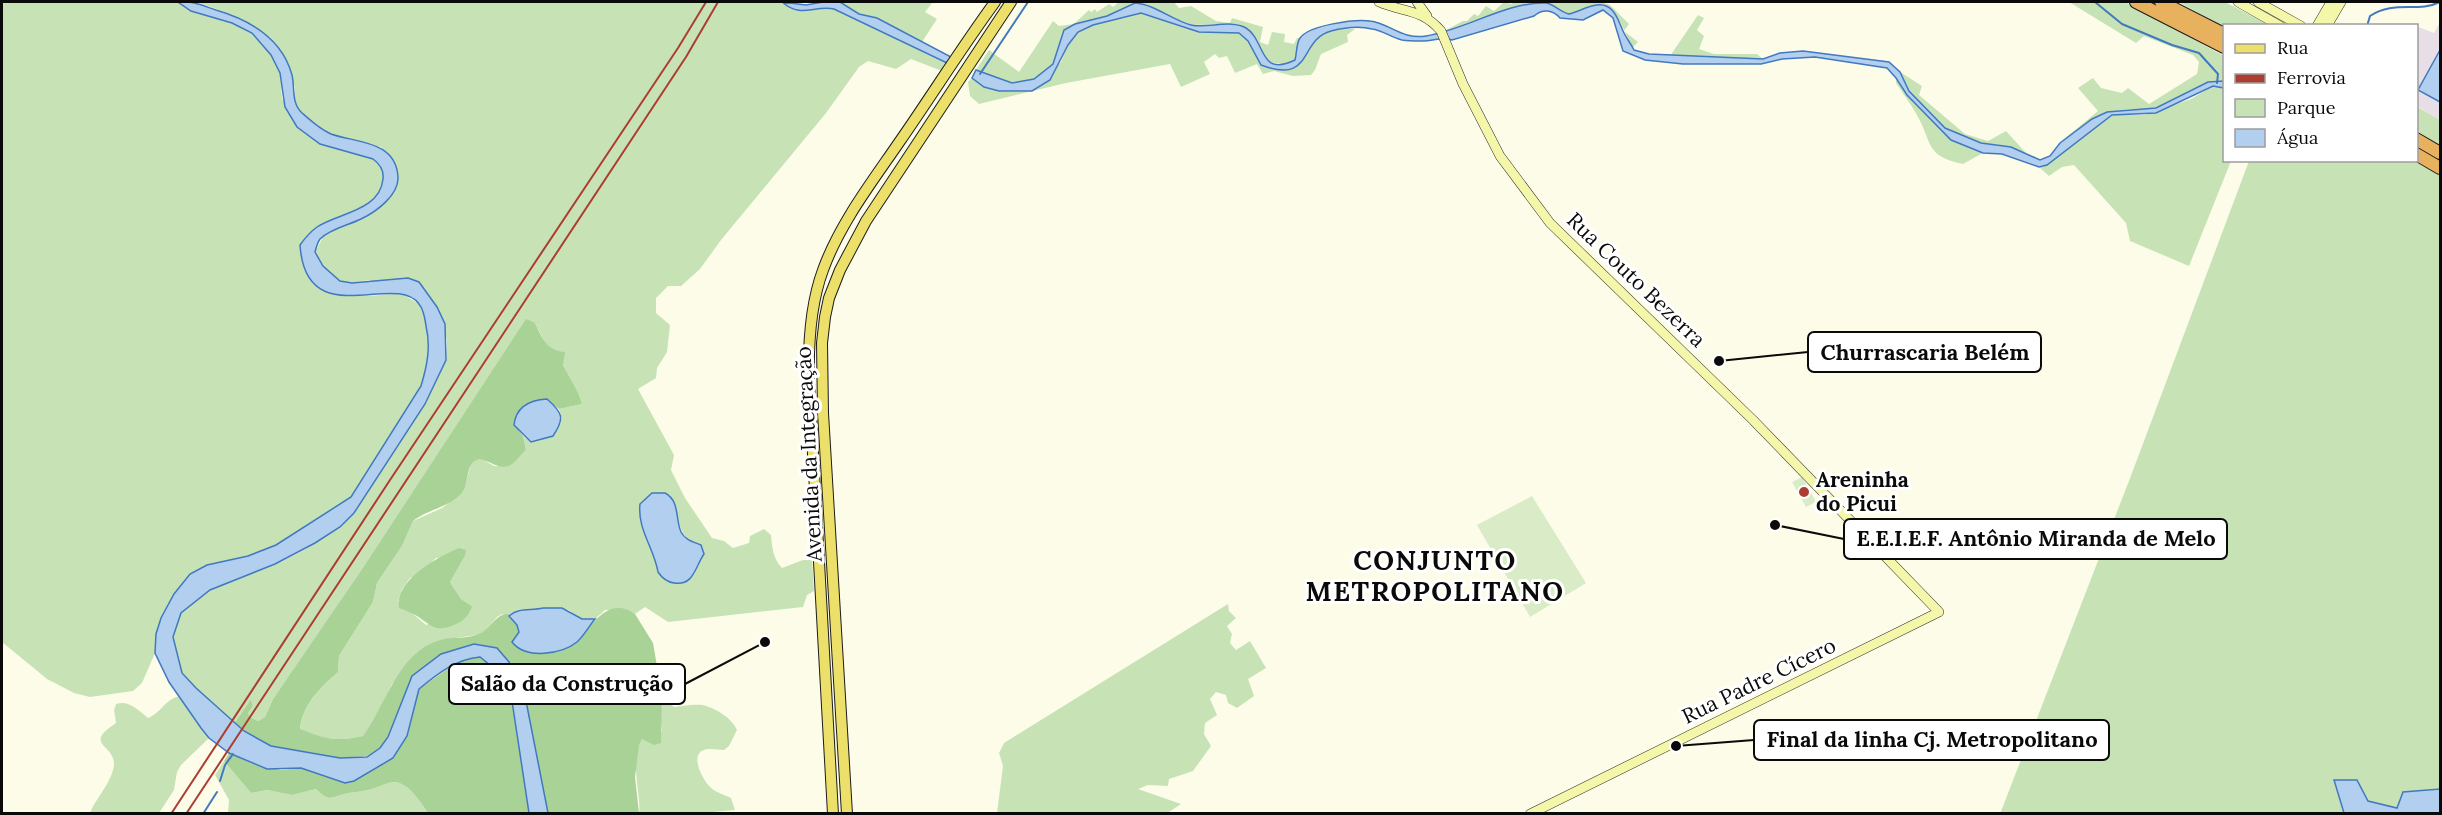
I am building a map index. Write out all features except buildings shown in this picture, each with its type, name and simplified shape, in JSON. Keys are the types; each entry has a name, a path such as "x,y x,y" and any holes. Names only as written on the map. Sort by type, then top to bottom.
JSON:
{"highway":[{"path":"2136,2 2223,46"},
{"path":"2161,2 2223,33"},
{"path":"2418,140 2440,153"},
{"path":"2418,155 2440,168"}],"main road":[{"name":"Avenida da Integração","path":"833,813 808,352 814,299 836,240 873,180 995,2"},
{"name":"Avenida da Integração","path":"848,813 823,413 822,343 829,298 849,250 866,221 1011,2"},
{"path":"819,555 833,554"},
{"path":"820,576 833,575"}],"street":[{"path":"1379,2 1427,16"},
{"path":"1403,10 1409,2"},
{"name":"Rua Couto Bezerra","path":"1417,2 1441,31 1463,84 1500,156 1551,223 1753,420 1939,612"},
{"path":"2238,2 2276,24"},
{"path":"2258,2 2297,24"},
{"path":"2318,24 2331,2"},
{"path":"2328,24 2341,2"},
{"name":"Rua Padre Cícero","path":"1530,813 1939,612"}],"shaded area":[{"path":"2440,22 2440,120 2418,107 2418,27 2434,33"}],"green space":[{"path":"2,2 177,2 191,11 232,23 252,33 271,55 280,73 282,98 297,127 320,144 373,159 380,165 383,173 380,189 366,205 315,228 313,283 336,295 370,296 401,293 419,304 426,324 428,345 421,386 351,497 276,545 248,556 207,565 190,574 174,594 161,618 156,634 155,653 142,683 133,691 90,697 74,693 47,679 2,642"},
{"path":"197,2 782,2 802,11 834,9 947,64 942,71 911,59 896,69 868,61 859,67 826,113 721,240 700,269 681,286 668,286 656,298 656,313 670,325 667,352 657,368 656,378 638,389 674,455 671,470 685,498 712,538 724,541 733,548 749,543 750,536 764,529 771,535 775,557 782,568 803,560 812,560 814,591 807,595 803,607 668,622 645,607 635,614 630,611 605,610 589,621 576,616 569,610 520,609 509,616 502,614 497,617 484,632 478,635 440,640 392,684 375,720 363,736 331,739 300,730 308,705 318,691 338,672 339,656 373,602 377,583 402,546 413,521 442,508 463,492 471,464 476,460 482,459 494,466 508,466 526,450 523,436 531,442 562,418 559,409 582,404 557,352 546,345 535,323 273,699 265,717 258,721 250,717 248,713 253,706 251,699 234,724 186,680 177,659 174,642 175,625 181,612 213,589 274,565 306,549 327,536 354,513 425,404 446,360 447,340 437,307 369,280 351,283 340,281 323,266 315,252 323,237 390,198 395,165 381,147 330,134 299,111 294,99 295,88 289,65 270,37 233,15","holes":["674,501 683,533 698,544 704,554 694,575 658,572 655,559","465,556 450,582 461,599 472,606 426,625 398,601 402,589 410,578 422,572 436,558"]},
{"path":"840,2 933,2 925,12 937,19 922,42 877,18 859,14"},
{"path":"1119,2 1174,2 1179,8 1191,6 1216,21 1230,23 1232,18 1263,27 1260,42 1268,45 1272,32 1285,34 1284,42 1294,44 1297,38 1300,38 1295,60 1284,64 1268,62 1262,56 1258,40 1233,26 1193,25 1135,3 1107,16 1075,24 1064,30 1053,64 1034,79 1012,83 976,70 989,50 1019,72 1053,21 1059,26 1074,24 1089,10 1091,12 1095,9 1097,12 1109,4 1113,7"},
{"path":"1504,2 1511,4 1514,2 1602,2 1610,5 1629,24 1624,31 1614,13 1601,5 1569,14 1553,6 1506,11 1469,25 1444,31 1467,21 1474,14 1478,16 1486,6 1494,11"},
{"path":"2069,2 2125,2 2223,55 2223,81 2208,82 2156,108 2113,112 2091,122 2063,140 2098,111 2078,88 2093,78 2101,88 2122,93 2128,88 2149,104 2197,74 2199,62 2193,55 2144,36 2136,43"},
{"path":"2178,2 2225,2 2267,24 2223,24 2223,26"},
{"path":"1138,13 1216,33 1239,33 1248,41 1261,65 1287,70 1299,62 1322,35 1338,30 1355,29 1347,35 1348,42 1321,54 1311,75 1293,76 1274,71 1263,74 1257,64 1235,73 1227,56 1219,58 1215,54 1204,62 1210,74 1181,87 1170,64 1066,83 979,104 970,96 968,82 972,78 986,86 1000,90 1032,91 1061,62 1068,45 1078,32 1093,25"},
{"path":"1698,15 1704,18 1697,30 1704,36 1699,49 1714,54 1757,54 1763,59 1670,56"},
{"path":"1625,32 1638,42 1633,47 1629,41"},
{"path":"1900,72 1922,86 1919,95 1965,134 1988,141 2006,131 2026,153 2000,145 1981,143 1954,134 1945,128 1909,91"},
{"path":"1896,78 1907,95 1949,138 1983,153 1963,164 1936,153 1915,111 1896,83"},
{"path":"2213,86 2223,88 2223,162 2231,162 2189,266 2130,241 2126,223 2074,165 2062,167 2049,176 2039,167 2047,165 2112,115 2145,115 2191,99"},
{"path":"2418,107 2440,120 2440,147 2418,135"},
{"path":"2249,162 2415,162 2440,175 2440,789 2397,808 2368,801 2334,780 2344,813 2000,814 2132,473"},
{"path":"526,319 535,323 549,346 565,352 563,365 582,404 559,409 547,399 519,431 523,436 526,450 513,463 504,467 484,460 473,462 462,493 451,502 413,521 402,546 377,583 373,602 339,656 338,672 308,704 300,729 331,738 346,739 363,736 394,681 413,656 426,646 440,640 481,633 505,614 510,615 515,621 520,632 579,641 602,614 618,608 626,609 635,614 653,643 662,695 661,743 654,745 642,739 639,745 635,777 639,813 548,813 509,662 497,648 412,676 388,737 380,748 367,756 340,758 271,746 234,724 251,699 253,706 248,713 250,717 258,721 265,717 273,699 363,568"},
{"name":"Areninha do Picui","path":"1802,477 1816,502 1806,507 1792,482"},
{"path":"1532,496 1586,583 1530,617 1477,525"},
{"path":"459,548 466,550 465,556 450,582 461,599 472,606 464,619 450,627 435,628 399,608 399,598 410,579 440,557"},
{"path":"1228,604 1229,611 1236,618 1227,626 1232,634 1230,643 1236,650 1250,641 1266,668 1248,679 1254,696 1237,708 1228,703 1226,695 1216,692 1210,699 1217,715 1205,723 1204,734 1211,746 1193,771 1169,779 1168,786 1148,785 1138,789 1181,804 1166,814 997,813 1003,766 999,753 1004,743"},
{"path":"480,657 501,674 510,687 529,813 428,813 410,790 395,782 329,798 316,789 292,795 267,790 251,793 224,761 229,753 253,764 281,770 301,768 322,775 393,758 419,689 453,665 467,658"},
{"path":"662,695 674,707 703,705 713,708 735,726 737,730 729,746 724,750 704,750 700,753 697,762 707,784 731,798 735,810 691,814 639,813 636,752 644,738 662,731 660,718"},
{"path":"180,696 209,738 181,765 177,772 174,790 159,813 90,813 113,771 113,758 103,744 101,736 116,723 114,710 116,704 125,703 148,718 170,700"},
{"path":"224,761 251,793 267,790 292,795 316,789 329,798 395,782 410,790 428,813 228,813 229,800 215,775"}],"water":[{"path":"178,2 189,2 229,14 263,32 281,51 287,62 292,75 296,105 302,113 331,134 373,145 390,156 396,165 398,177 391,196 367,216 324,236 319,240 315,252 323,266 340,281 352,283 408,278 419,282 437,307 445,324 446,360 425,404 354,513 340,527 275,564 210,590 181,613 173,637 182,673 244,731 271,746 340,758 367,757 380,748 388,737 412,676 441,654 474,644 497,648 509,662 527,706 548,813 529,813 510,688 501,674 480,657 455,664 419,689 407,736 393,758 354,781 345,783 301,768 267,769 229,753 209,738 201,728 169,682 155,653 156,634 161,618 174,594 190,574 207,565 248,556 276,545 351,497 421,386 427,364 428,349 422,309 419,304 407,296 391,293 334,294 318,287 306,272 300,245 317,227 357,210 374,198 380,190 383,179 380,165 373,159 320,144 297,127 285,107 280,73 271,55 252,33 232,23 191,11"},
{"path":"782,2 806,5 840,2 859,14 877,18 951,57 947,63 834,9 802,11"},
{"path":"1135,3 1149,6 1191,25 1240,25 1252,34 1269,61 1283,64 1295,60 1298,43 1305,33 1322,26 1370,21 1417,37 1441,33 1500,11 1530,4 1548,3 1569,14 1603,5 1615,14 1634,50 1649,54 1763,59 1780,53 1803,51 1889,62 1900,72 1909,91 1945,128 1981,143 2011,147 2040,160 2050,156 2060,143 2092,119 2107,112 2156,108 2208,82 2223,81 2223,88 2213,86 2156,113 2112,115 2047,165 2039,167 2002,154 1983,153 1951,140 1907,95 1887,68 1815,57 1782,59 1761,64 1683,64 1645,60 1623,51 1613,18 1603,10 1583,20 1560,18 1554,13 1544,11 1452,40 1407,41 1367,28 1341,29 1321,36 1298,65 1290,69 1278,70 1261,65 1248,41 1239,33 1199,32 1141,13 1093,25 1078,32 1068,45 1050,80 1032,91 999,91 984,87 972,78 976,70 1012,83 1034,79 1053,64 1064,30 1075,24 1107,16"},
{"path":"2440,50 2440,102 2418,90"},
{"path":"547,399 559,412 561,420 553,436 531,442 514,425 515,418 525,405"},
{"path":"652,493 665,493 673,500 681,532 685,537 701,545 704,554 686,582 667,581 658,572 641,522 640,504"},
{"path":"562,608 582,619 595,619 577,642 562,650 535,653 518,648 512,642 519,632 517,625 509,616 521,610"},
{"path":"2334,780 2357,780 2368,801 2397,808 2403,792 2440,789 2440,813 2344,813"}],"waterway":[{"path":"980,74 1028,2"},
{"path":"2095,2 2122,24 2172,45 2199,53 2218,74 2217,83"},
{"path":"2368,24 2370,16 2379,11 2397,7 2423,7 2440,2"},
{"path":"220,781 225,765 233,754"},
{"path":"203,814 217,792"}],"railway":[{"path":"171,814 678,48 706,2"},
{"path":"186,814 686,57 718,2"}],"place":[{"name":"Churrascaria Belém","path":"1719,361"},
{"name":"Areninha do Picui","path":"1804,492"},
{"name":"E.E.I.E.F. Antônio Miranda de Melo","path":"1775,525"},
{"name":"Salão da Construção","path":"765,642"},
{"name":"Final da linha Cj. Metropolitano","path":"1676,746"}],"district":[{"name":"CONJUNTO METROPOLITANO","path":"1435,576"}]}
